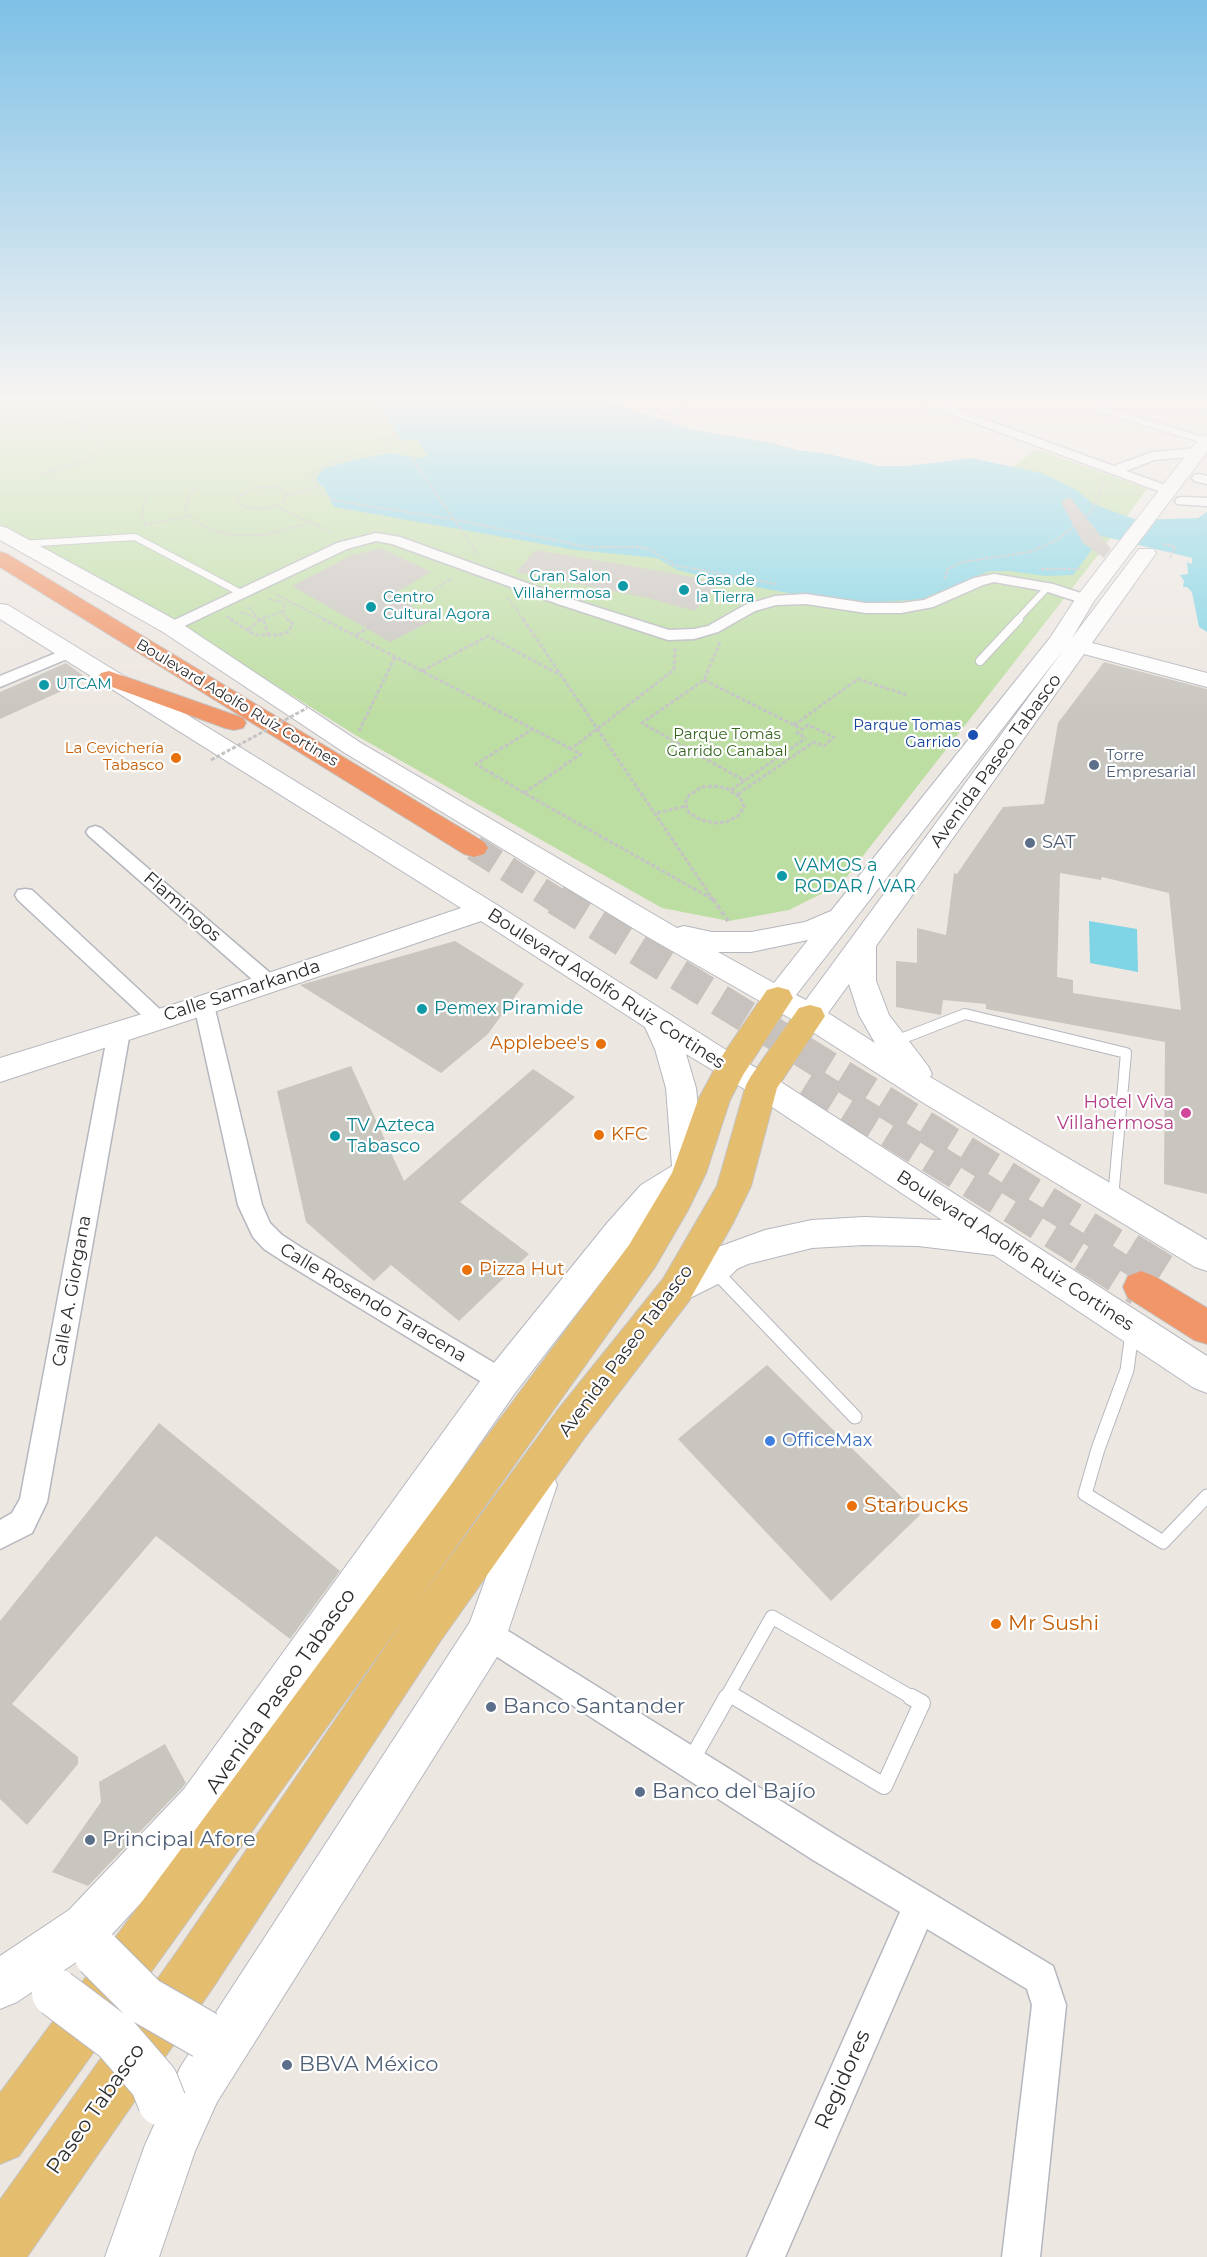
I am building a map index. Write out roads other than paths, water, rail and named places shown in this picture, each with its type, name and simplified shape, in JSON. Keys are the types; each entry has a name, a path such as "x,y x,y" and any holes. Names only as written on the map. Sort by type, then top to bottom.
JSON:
{"highway":[{"name":"Boulevard Adolfo Ruíz Cortines","path":"5,555 234,723 455,862"},
{"name":"Boulevard Adolfo Ruíz Cortines","path":"5,555 474,848"},
{"path":"109,678 234,723"},
{"path":"1207,1301 1156,1283 1207,1328"}],"main road":[{"name":"Avenida Paseo Tabasco","path":"794,1007 862,944 1069,644 1085,599 1170,502"},
{"name":"Avenida Paseo Tabasco","path":"0,2137 154,1929 642,1256 676,1200 689,1173 714,1100 747,1077 794,1007 841,918 1154,542 1173,502"},
{"path":"5,555 171,627 353,748 656,929 794,1007 933,1094 1207,1257"},
{"name":"Boulevard Adolfo Ruiz Cortines","path":"0,610 484,910 658,1023 747,1077 1207,1376"},
{"path":"1069,644 1207,680"},
{"name":"Calle Samarkanda","path":"0,1070 204,1005 484,910"},
{"path":"656,929 712,942 733,943 811,930 841,918"},
{"path":"862,944 861,970 867,997 881,1029 933,1094"},
{"path":"658,1023 670,1049 681,1088 689,1173"},
{"name":"Avenida Paseo Tabasco","path":"194,1971 426,1625 550,1454 676,1290 711,1254 734,1186 747,1077"},
{"name":"Avenida Paseo Tabasco","path":"18,1984 92,1940 200,1805 502,1381 620,1232 653,1195 689,1173"},
{"path":"711,1254 725,1259 765,1244 837,1232 939,1233 969,1237 1009,1247"},
{"name":"Avenida Paseo Tabasco","path":"132,2257 166,2124 199,2084 216,2036 488,1634 518,1540 550,1454"},
{"path":"92,1940 144,2000 216,2036"},
{"name":"Paseo Tabasco","path":"0,2248 194,1971"},
{"path":"18,1984 116,2038 154,2082 166,2124"}],"street":[{"path":"171,627 245,599 352,543 369,538 389,539 636,626 675,635 694,634 713,629 758,605 794,599 884,609 918,606 980,581 994,578 1048,587 1085,599"},
{"path":"0,682 68,653"},
{"name":"Flamingos","path":"95,832 269,983"},
{"path":"26,895 158,1019"},
{"name":"Calle Rosendo Taracena","path":"204,1005 252,1215 261,1230 273,1242 502,1381"},
{"name":"Calle A. Giorgana","path":"0,1535 22,1523 33,1502 119,1032"},
{"path":"488,1634 825,1848 1041,1978 1049,2005 1021,2257"},
{"name":"Regidores","path":"765,2257 921,1904"}],"lane":[{"path":"5,555 135,537 143,539 245,599"},
{"path":"980,661 1048,587"},
{"path":"891,1043 964,1014 1126,1053 1113,1202"},
{"path":"711,1254 855,1417"},
{"path":"1133,1329 1127,1370 1098,1449 1085,1494 1163,1542 1207,1496"},
{"path":"690,1762 772,1617 922,1703 884,1786 729,1694"}],"water":[{"path":"332,502 1091,502 1137,520 1198,518 1207,512 1207,632 1199,627 1192,592 1187,587 1183,587 1184,581 1180,575 1188,574 1187,562 1192,564 1192,558 1102,536 1073,575 1045,576 989,571 922,599 849,604 717,580 678,570 657,558 576,550 334,507"},
{"path":"1089,921 1137,929 1138,972 1090,963"}],"tunnel":[{"path":"474,848 558,901"},
{"path":"556,899 1131,1254"},
{"path":"808,1081 1087,1254"},
{"path":"1085,1252 1141,1287"},
{"path":"1128,1252 1170,1278"}],"place":[{"name":"Gran Salon Villahermosa","path":"623,586"},
{"name":"Casa de la Tierra","path":"684,590"},
{"name":"Centro Cultural Agora","path":"371,607"},
{"name":"UTCAM","path":"44,685"},
{"name":"Parque Tomas Garrido","path":"973,735"},
{"name":"La Cevichería Tabasco","path":"176,758"},
{"name":"Torre Empresarial","path":"1094,765"},
{"name":"SAT","path":"1030,843"},
{"name":"VAMOS a RODAR / VAR","path":"782,876"},
{"name":"Pemex Piramide","path":"422,1009"},
{"name":"Applebee's","path":"601,1044"},
{"name":"Hotel Viva Villahermosa","path":"1186,1113"},
{"name":"KFC","path":"599,1135"},
{"name":"TV Azteca Tabasco","path":"335,1136"},
{"name":"Pizza Hut","path":"467,1270"},
{"name":"OfficeMax","path":"770,1441"},
{"name":"Starbucks","path":"852,1506"},
{"name":"Mr Sushi","path":"996,1624"},
{"name":"Banco Santander","path":"491,1707"},
{"name":"Banco del Bajío","path":"640,1792"},
{"name":"Principal Afore","path":"90,1840"},
{"name":"BBVA México","path":"287,2065"}],"park label":[{"name":"Parque Tomás Garrido Canabal","path":"727,744"}]}
